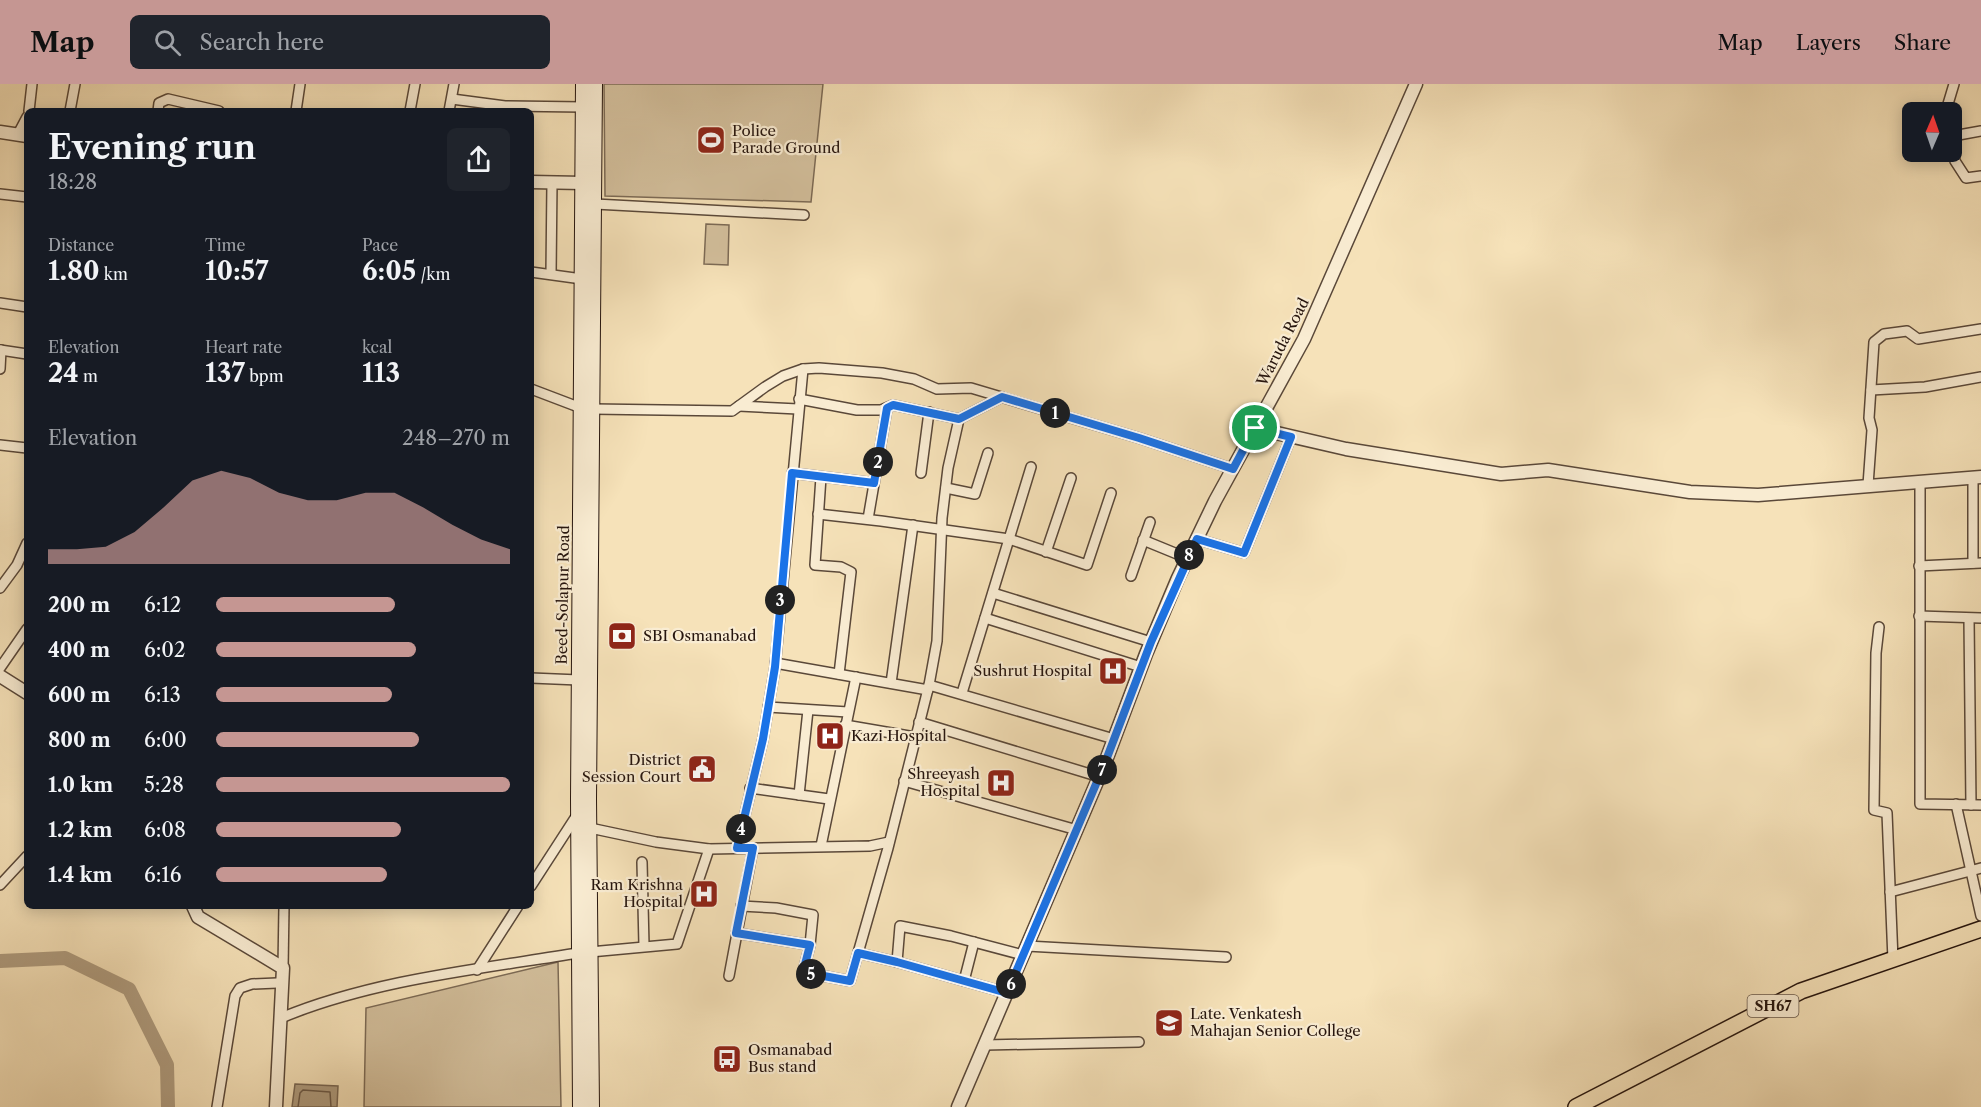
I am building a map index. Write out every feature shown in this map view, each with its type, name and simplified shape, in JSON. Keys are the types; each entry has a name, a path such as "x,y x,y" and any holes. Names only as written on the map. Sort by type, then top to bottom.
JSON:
{"main road":[{"name":"Beed-Solapur Road","path":"580,1107 590,828 587,409 582,279 583,84"},
{"name":"Beed-Solapur Road","path":"592,1107 578,813 579,680 595,204 595,84"},
{"name":"SH67","path":"1585,1105 1801,991 1981,929"}],"street":[{"path":"29,108 32,84"},
{"path":"71,108 75,84"},
{"path":"296,108 300,84"},
{"path":"411,108 415,84"},
{"path":"446,84 454,84 450,108"},
{"name":"Waruda Road","path":"958,1107 1100,777 1141,667 1187,558 1304,339 1416,84"},
{"path":"1949,102 1954,84"},
{"path":"158,108 159,103 168,99 206,108"},
{"path":"452,99 505,106 583,106"},
{"path":"1962,132 1981,131"},
{"path":"0,132 22,135"},
{"path":"1956,162 1966,178 1981,176"},
{"path":"534,182 583,183"},
{"path":"551,274 552,182"},
{"path":"0,194 24,198"},
{"path":"595,204 804,215"},
{"path":"534,272 582,279"},
{"path":"0,303 24,307"},
{"path":"1868,485 1872,430 1869,418 1870,390 1874,342 1884,334 1907,331 1918,339 1981,329"},
{"path":"0,369 1,350 24,354"},
{"path":"534,390 587,409 732,411 774,381 803,369 819,368 882,373 914,379 937,389 971,388 1139,438 1233,469"},
{"path":"737,848 763,739 775,663 803,369"},
{"path":"1870,390 1925,387 1981,377"},
{"path":"739,406 799,404 881,410 893,405 959,419 1002,397"},
{"path":"868,519 887,408"},
{"path":"921,473 929,412"},
{"path":"741,906 776,908 813,915 810,945 803,972 850,981 889,842 928,687 937,641 946,488 959,419"},
{"path":"1255,428 1395,458 1501,474 1548,470 1690,492 1758,495 1977,477 1977,563 1919,566"},
{"path":"1197,539 1244,553 1291,437"},
{"path":"0,445 24,448"},
{"path":"946,488 975,494 988,453"},
{"path":"962,693 1031,467"},
{"path":"792,473 874,483"},
{"path":"821,477 815,565 841,567 851,572 839,675"},
{"path":"1046,552 1071,477"},
{"path":"1920,481 1920,804 1976,805 1969,619"},
{"path":"818,514 1009,539 1087,565 1112,493"},
{"path":"1131,576 1150,522"},
{"path":"891,683 914,525"},
{"path":"1143,540 1187,558"},
{"path":"0,588 17,565 24,550"},
{"path":"993,593 1151,642"},
{"path":"1919,616 1981,618"},
{"path":"985,618 1141,667"},
{"path":"1879,627 1876,653 1874,810 1887,813 1893,960"},
{"path":"0,668 24,633"},
{"path":"775,663 962,693 1114,739"},
{"path":"0,675 24,691"},
{"path":"821,846 856,677"},
{"path":"534,678 579,680"},
{"path":"768,707 848,712"},
{"path":"799,795 808,710"},
{"path":"919,722 1100,777"},
{"path":"845,725 915,737"},
{"path":"904,782 1077,830"},
{"path":"750,788 830,799"},
{"path":"1956,804 1981,916"},
{"path":"534,881 578,813"},
{"path":"590,828 656,842 709,849 870,846 889,842"},
{"path":"729,976 753,848"},
{"path":"281,1018 317,1003 408,982 584,952 678,944 709,849"},
{"path":"0,885 24,859"},
{"path":"642,862 644,946"},
{"path":"1890,892 1981,868"},
{"path":"194,909 198,917 281,967"},
{"path":"276,1107 284,909"},
{"path":"477,970 516,909"},
{"path":"897,962 900,926 1025,951 1226,957"},
{"path":"736,933 810,945"},
{"path":"964,981 974,942"},
{"path":"858,953 1007,993"},
{"path":"271,1107 277,983 281,967"},
{"path":"217,1107 235,996 240,988 252,984 277,983"},
{"path":"985,1045 1139,1042"}],"shaded area":[{"name":"Police Parade Ground","path":"604,84 823,84 811,202 605,196"},
{"path":"706,224 729,225 728,265 704,264"},
{"path":"558,962 561,1107 364,1107 366,1008"}],"water":[{"path":"295,1084 338,1086 337,1107 292,1107"}],"waterway":[{"path":"0,961 65,958 129,989 167,1065 168,1107"}],"place":[{"name":"Police Parade Ground","path":"711,140"},
{"name":"SBI Osmanabad","path":"622,636"},
{"name":"Sushrut Hospital","path":"1113,671"},
{"name":"Kazi Hospital","path":"830,736"},
{"name":"District Session Court","path":"702,769"},
{"name":"Shreeyash Hospital","path":"1001,783"},
{"name":"Ram Krishna Hospital","path":"704,894"},
{"name":"Late. Venkatesh Mahajan Senior College","path":"1169,1023"},
{"name":"Osmanabad Bus stand","path":"727,1059"}],"route":[{"path":"1002,397 1233,469 1255,428 1291,437 1244,553 1197,539 1151,642 1105,763 1007,993 858,953 850,981 803,972 810,945 736,933 753,848 737,848 763,739 775,667 792,473 874,483 887,408 893,405 959,419 1002,397"}]}
